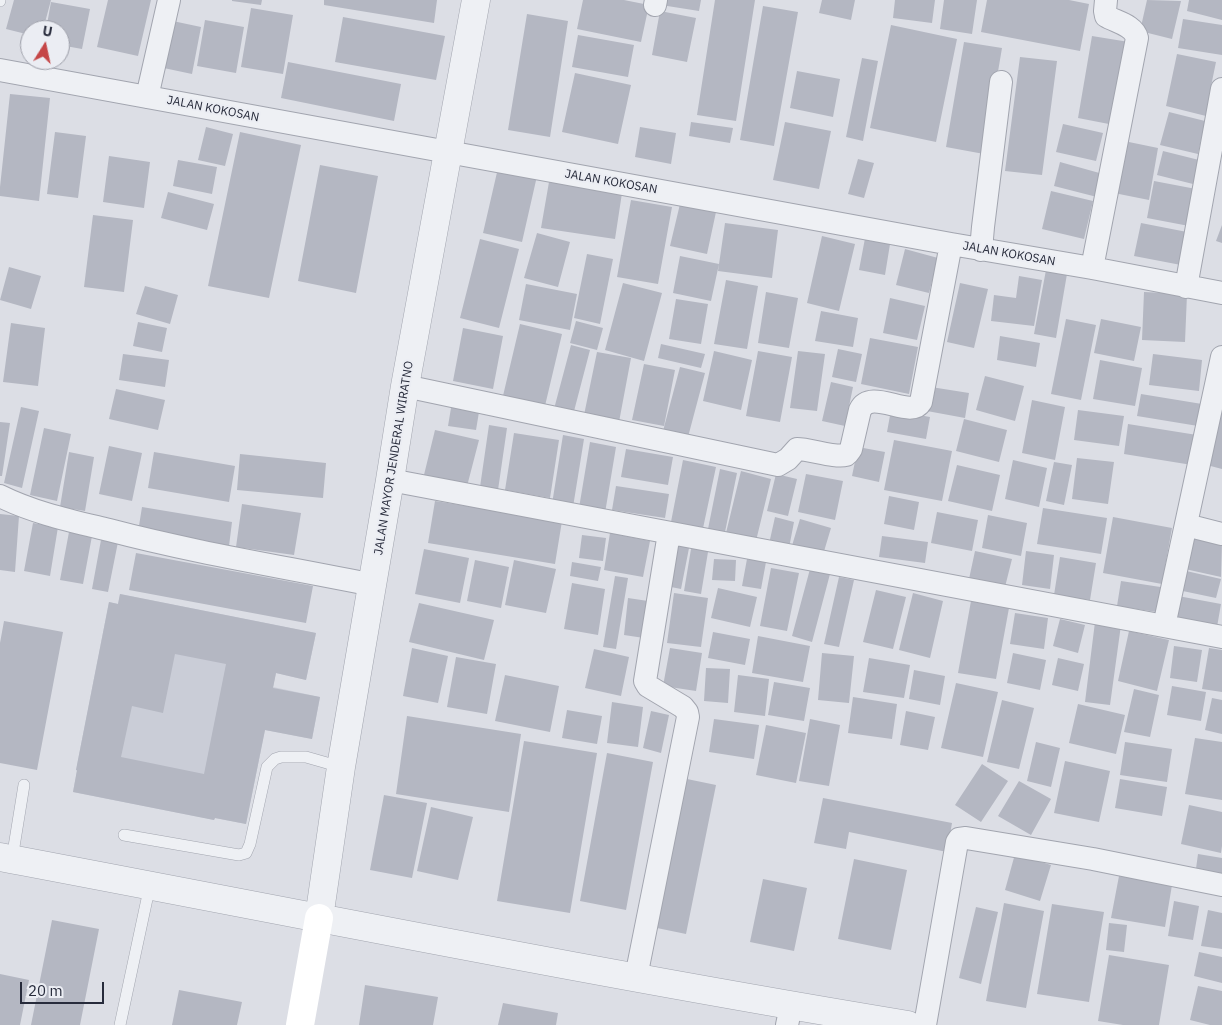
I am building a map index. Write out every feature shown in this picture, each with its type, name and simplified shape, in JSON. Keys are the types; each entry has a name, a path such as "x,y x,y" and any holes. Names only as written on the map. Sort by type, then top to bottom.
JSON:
{"main road":[{"path":"300,1025 319,918"}],"street":[{"path":"146,97 169,0"},
{"name":"JALAN MAYOR JENDERAL WIRATNO","path":"319,918 405,386 476,0"},
{"path":"1092,268 1136,43 1136,35 1130,28 1106,16 1106,0"},
{"name":"JALAN KOKOSAN","path":"0,70 1222,293"},
{"path":"981,250 1001,82"},
{"path":"1186,287 1222,89"},
{"path":"405,386 778,465 797,449 834,455 848,454 851,449 860,410 865,403 880,402 915,408 920,402 951,244"},
{"path":"1164,626 1222,357"},
{"path":"390,480 1222,636"},
{"path":"0,496 56,517 146,540 373,585"},
{"path":"1186,525 1222,534"},
{"path":"636,977 688,718 687,712 683,707 648,686 646,682 669,533"},
{"path":"925,1025 959,839 966,838 1083,858 1222,886"},
{"path":"6,858 636,977 789,1015 908,1025"}],"lane":[{"path":"124,835 238,855 246,853 250,844 267,766 281,757 306,758 342,768"},
{"path":"6,858 24,785"},
{"path":"120,1025 150,885"}],"shaded area":[{"path":"120,594 316,633 306,680 276,673 273,687 320,697 312,739 265,730 246,824 215,818 214,820 73,792 109,602 118,604"}],"building":[{"path":"14,0 51,0 46,20 20,20 20,32 6,29"},
{"path":"108,0 151,0 138,56 97,47"},
{"path":"232,0 262,0 261,5"},
{"path":"324,0 437,0 434,23 324,5"},
{"path":"583,0 624,0 649,5 641,42 577,29"},
{"path":"662,0 701,0 699,11 661,5"},
{"path":"715,0 755,0 736,121 697,115"},
{"path":"822,0 855,0 851,20 819,13"},
{"path":"895,0 935,0 932,23 893,18"},
{"path":"944,0 977,0 972,34 940,29"},
{"path":"987,0 1069,0 1089,4 1080,51 981,32"},
{"path":"1147,0 1181,1 1172,39 1140,31"},
{"path":"1189,0 1222,0 1222,20 1187,11"},
{"path":"51,2 90,9 82,49 70,47 70,20 48,20"},
{"path":"763,6 798,12 774,146 740,140"},
{"path":"251,8 293,15 283,74 241,67"},
{"path":"660,11 696,18 687,62 652,55"},
{"path":"527,14 568,21 550,137 508,130"},
{"path":"343,17 445,36 436,80 335,62"},
{"path":"1183,19 1222,25 1222,55 1178,48"},
{"path":"168,20 201,27 192,74 159,67"},
{"path":"205,20 244,27 236,73 197,66"},
{"path":"891,25 957,39 936,142 870,128"},
{"path":"578,35 634,45 628,77 572,67"},
{"path":"1092,36 1129,42 1114,125 1078,118"},
{"path":"964,42 1002,48 984,154 946,147"},
{"path":"1177,54 1216,62 1209,96 1214,98 1210,117 1166,106"},
{"path":"1020,57 1057,61 1042,175 1005,171"},
{"path":"862,58 878,61 863,141 846,137"},
{"path":"288,62 401,84 394,121 281,98"},
{"path":"797,71 840,79 833,117 790,108"},
{"path":"575,73 631,85 618,144 562,132"},
{"path":"10,94 50,98 39,201 0,196"},
{"path":"1169,112 1205,121 1198,154 1160,145"},
{"path":"691,122 733,128 730,143 689,136"},
{"path":"785,122 831,131 819,189 773,180"},
{"path":"1063,124 1103,133 1096,161 1056,152"},
{"path":"206,127 233,134 225,166 198,160"},
{"path":"640,127 676,133 671,164 635,157"},
{"path":"55,132 86,136 78,198 47,194"},
{"path":"240,132 301,145 269,298 208,286"},
{"path":"1124,141 1158,148 1149,200 1114,193"},
{"path":"1163,151 1199,160 1193,184 1157,175"},
{"path":"109,156 150,162 144,208 103,202"},
{"path":"858,159 874,163 864,198 848,194"},
{"path":"178,160 217,167 212,194 173,186"},
{"path":"1060,162 1103,174 1097,197 1054,186"},
{"path":"320,165 378,176 356,293 298,281"},
{"path":"498,168 537,176 522,242 483,233"},
{"path":"1154,181 1196,189 1189,226 1147,218"},
{"path":"549,182 622,193 615,239 541,228"},
{"path":"1051,191 1093,201 1084,239 1042,229"},
{"path":"168,192 214,204 207,230 161,218"},
{"path":"631,200 672,207 658,284 617,277"},
{"path":"680,204 716,212 707,254 670,246"},
{"path":"93,215 133,220 124,292 84,287"},
{"path":"725,223 778,230 772,278 718,271"},
{"path":"1141,223 1187,232 1181,265 1134,256"},
{"path":"1222,225 1222,243 1216,241"},
{"path":"537,233 570,242 558,287 524,278"},
{"path":"866,233 891,238 885,275 859,270"},
{"path":"822,236 855,244 839,311 807,303"},
{"path":"480,239 519,249 499,328 460,318"},
{"path":"905,249 938,258 929,293 896,285"},
{"path":"587,254 613,259 600,324 574,318"},
{"path":"680,256 719,264 711,301 673,293"},
{"path":"9,267 41,276 31,309 0,300"},
{"path":"1046,270 1067,274 1056,338 1034,334"},
{"path":"1019,276 1042,280 1034,326 991,321 994,295 1016,298"},
{"path":"726,280 758,286 747,349 714,344"},
{"path":"623,283 662,293 644,361 605,350"},
{"path":"960,283 988,289 974,348 947,342"},
{"path":"526,284 577,294 570,330 519,320"},
{"path":"145,286 178,295 170,324 136,314"},
{"path":"766,292 798,298 789,348 758,343"},
{"path":"1144,292 1187,294 1185,342 1142,340"},
{"path":"890,298 925,306 917,340 883,333"},
{"path":"676,299 708,304 701,344 669,339"},
{"path":"821,311 858,318 853,347 815,341"},
{"path":"1066,319 1096,325 1081,400 1051,394"},
{"path":"1101,319 1141,327 1134,361 1094,353"},
{"path":"576,321 603,328 597,350 570,343"},
{"path":"138,322 167,328 162,352 133,346"},
{"path":"11,323 45,328 38,386 3,382"},
{"path":"520,324 562,334 544,410 502,400"},
{"path":"463,328 503,336 493,389 453,381"},
{"path":"1000,336 1040,343 1036,367 997,360"},
{"path":"870,338 918,347 909,394 861,384"},
{"path":"661,344 705,354 701,368 658,358"},
{"path":"571,345 590,350 573,415 554,409"},
{"path":"838,349 862,354 856,382 832,377"},
{"path":"714,351 752,360 741,410 703,401"},
{"path":"758,351 792,357 780,422 746,416"},
{"path":"798,351 825,354 817,411 790,408"},
{"path":"597,352 631,358 619,422 584,415"},
{"path":"123,354 169,360 165,387 119,380"},
{"path":"1153,354 1202,360 1199,391 1149,385"},
{"path":"1100,360 1142,368 1135,406 1093,399"},
{"path":"644,364 675,370 664,426 632,420"},
{"path":"680,367 705,373 688,437 663,431"},
{"path":"985,376 1024,386 1015,421 976,410"},
{"path":"831,382 853,387 845,426 822,421"},
{"path":"931,387 969,393 965,418 927,411"},
{"path":"116,389 165,400 158,430 109,419"},
{"path":"1141,394 1202,404 1198,426 1137,416"},
{"path":"1032,400 1065,407 1055,460 1022,453"},
{"path":"452,402 480,406 476,430 448,426"},
{"path":"1222,404 1222,469 1203,464"},
{"path":"21,407 39,411 22,488 4,483"},
{"path":"891,410 930,417 926,439 887,432"},
{"path":"1078,410 1124,416 1119,446 1074,440"},
{"path":"964,419 1007,430 999,462 956,451"},
{"path":"0,422 10,423 2,476 0,476"},
{"path":"1128,424 1197,435 1192,465 1124,454"},
{"path":"489,425 507,428 498,490 480,487"},
{"path":"44,428 71,434 57,501 30,495"},
{"path":"435,430 479,440 465,494 422,483"},
{"path":"514,433 559,440 550,498 505,490"},
{"path":"563,435 584,439 573,507 552,504"},
{"path":"894,440 952,451 942,501 884,490"},
{"path":"590,442 616,447 605,513 579,508"},
{"path":"109,446 142,453 132,501 99,494"},
{"path":"858,447 885,452 879,482 852,476"},
{"path":"626,449 673,457 668,485 621,477"},
{"path":"69,452 94,457 85,511 60,507"},
{"path":"154,452 235,466 229,502 148,488"},
{"path":"240,454 326,463 323,498 237,490"},
{"path":"1077,458 1114,462 1108,504 1072,499"},
{"path":"683,460 716,467 702,533 670,527"},
{"path":"1013,460 1047,468 1039,507 1005,499"},
{"path":"1054,462 1072,465 1064,505 1046,501"},
{"path":"957,465 1000,475 992,511 948,501"},
{"path":"720,469 737,473 725,532 708,529"},
{"path":"741,471 771,479 755,545 725,537"},
{"path":"776,474 797,479 788,516 767,511"},
{"path":"806,474 843,481 835,520 798,512"},
{"path":"616,486 669,494 665,518 612,510"},
{"path":"889,496 919,502 914,530 884,524"},
{"path":"435,501 562,521 555,564 428,543"},
{"path":"242,504 301,513 294,555 236,547"},
{"path":"142,507 232,522 229,546 138,532"},
{"path":"1043,508 1107,518 1101,554 1037,544"},
{"path":"937,512 978,520 972,551 931,543"},
{"path":"0,514 19,516 15,572 0,570"},
{"path":"988,515 1027,523 1021,556 982,548"},
{"path":"775,517 794,522 789,548 769,544"},
{"path":"1113,517 1172,528 1162,584 1103,573"},
{"path":"800,519 831,528 822,558 791,549"},
{"path":"33,523 58,527 50,576 24,571"},
{"path":"69,532 92,536 83,584 60,580"},
{"path":"610,533 650,541 643,577 604,570"},
{"path":"582,535 606,538 603,561 579,558"},
{"path":"882,536 928,542 925,563 879,557"},
{"path":"1192,536 1222,542 1221,577 1185,569"},
{"path":"101,540 118,542 108,592 92,589"},
{"path":"674,540 690,543 681,589 666,586"},
{"path":"692,543 709,546 701,594 684,591"},
{"path":"424,549 469,558 460,603 415,594"},
{"path":"975,551 1012,559 1005,587 969,579"},
{"path":"1026,551 1054,555 1050,589 1022,585"},
{"path":"136,553 313,586 306,623 129,590"},
{"path":"1060,557 1096,563 1090,600 1054,595"},
{"path":"714,559 736,560 735,581 712,580"},
{"path":"747,559 766,562 761,589 742,586"},
{"path":"475,560 509,567 501,608 467,601"},
{"path":"514,560 556,569 546,613 505,605"},
{"path":"572,562 601,567 598,581 570,576"},
{"path":"771,568 799,573 787,631 760,626"},
{"path":"810,569 830,574 812,642 792,636"},
{"path":"1182,570 1221,579 1216,598 1178,590"},
{"path":"615,576 628,578 616,649 603,647"},
{"path":"839,577 854,580 839,647 824,644"},
{"path":"1121,581 1167,588 1163,613 1117,606"},
{"path":"572,583 605,589 598,635 564,629"},
{"path":"718,588 757,597 750,627 711,618"},
{"path":"876,590 906,597 893,649 863,642"},
{"path":"674,593 708,598 701,647 667,643"},
{"path":"913,593 943,601 930,658 899,650"},
{"path":"120,594 316,633 306,680 276,673 273,688 320,697 312,739 265,730 246,824 215,818 214,820 73,792 109,602 118,604","holes":["175,654 226,664 204,774 121,757 132,706 163,713"]},
{"path":"1178,596 1221,604 1217,627 1173,618"},
{"path":"628,598 648,601 644,638 624,635"},
{"path":"971,601 1009,608 996,679 958,673"},
{"path":"419,603 494,620 484,660 409,642"},
{"path":"1015,613 1048,618 1044,649 1010,644"},
{"path":"1060,619 1085,625 1078,653 1053,646"},
{"path":"4,621 63,632 37,770 0,763 0,643"},
{"path":"1095,622 1121,625 1110,705 1085,702"},
{"path":"1129,631 1169,640 1157,691 1118,681"},
{"path":"713,632 750,639 745,665 708,658"},
{"path":"758,636 810,646 803,682 752,673"},
{"path":"1174,646 1202,650 1197,682 1170,678"},
{"path":"412,648 448,656 438,703 403,696"},
{"path":"670,648 702,653 696,691 663,686"},
{"path":"1209,648 1222,650 1222,692 1202,689"},
{"path":"594,649 629,657 621,696 585,688"},
{"path":"822,653 854,656 849,703 818,700"},
{"path":"1013,653 1046,660 1040,690 1007,683"},
{"path":"456,657 496,664 487,714 447,707"},
{"path":"869,658 910,665 904,698 863,692"},
{"path":"1058,658 1084,664 1078,691 1052,685"},
{"path":"706,668 730,669 728,703 704,701"},
{"path":"914,670 945,676 940,705 909,699"},
{"path":"505,675 559,686 550,732 495,721"},
{"path":"738,675 769,679 765,716 734,712"},
{"path":"774,682 810,688 804,721 768,715"},
{"path":"956,683 998,692 983,757 941,748"},
{"path":"1172,686 1206,692 1201,721 1167,715"},
{"path":"1134,689 1159,695 1150,737 1124,732"},
{"path":"853,697 897,704 892,739 848,733"},
{"path":"1212,698 1222,700 1222,734 1205,730"},
{"path":"1002,700 1034,708 1019,769 987,762"},
{"path":"612,702 643,707 638,747 607,743"},
{"path":"1078,704 1125,715 1116,754 1069,743"},
{"path":"567,710 602,716 597,744 562,738"},
{"path":"651,711 669,715 661,753 643,748"},
{"path":"906,711 935,717 928,750 900,745"},
{"path":"407,716 521,734 509,812 396,794"},
{"path":"714,719 759,725 754,759 709,752"},
{"path":"810,719 840,725 829,786 799,781"},
{"path":"766,725 806,733 796,783 756,775"},
{"path":"1195,738 1222,742 1222,800 1185,794"},
{"path":"524,741 597,753 570,913 497,901"},
{"path":"1036,742 1060,748 1051,787 1027,781"},
{"path":"1125,742 1172,749 1167,782 1120,775"},
{"path":"607,753 653,762 626,910 580,901"},
{"path":"1065,761 1110,771 1099,822 1054,813"},
{"path":"982,764 1008,781 981,822 955,805"},
{"path":"687,779 716,785 686,934 657,928"},
{"path":"1120,779 1167,787 1162,816 1115,808"},
{"path":"1019,781 1051,799 1031,835 998,816"},
{"path":"384,795 427,803 412,878 370,870"},
{"path":"823,798 952,823 947,852 849,832 846,849 814,843"},
{"path":"1189,805 1222,812 1221,853 1181,844"},
{"path":"431,807 473,817 458,880 417,871"},
{"path":"1015,854 1051,865 1040,901 1005,890"},
{"path":"1198,854 1222,858 1222,880 1195,876"},
{"path":"854,859 907,870 891,950 838,939"},
{"path":"1119,876 1172,885 1165,927 1111,918"},
{"path":"763,879 807,888 794,951 750,942"},
{"path":"1174,901 1199,906 1193,940 1168,936"},
{"path":"1004,903 1044,911 1026,1008 986,1001"},
{"path":"1052,904 1104,912 1089,1002 1037,994"},
{"path":"976,907 998,912 981,984 959,978"},
{"path":"1208,910 1222,913 1222,949 1201,946"},
{"path":"52,920 99,929 80,1025 31,1025"},
{"path":"1109,923 1127,925 1124,952 1106,950"},
{"path":"1199,952 1222,957 1222,983 1194,976"},
{"path":"1109,955 1169,965 1159,1025 1123,1025 1098,1021"},
{"path":"0,974 29,980 20,1025 0,1025"},
{"path":"365,985 438,997 433,1025 359,1025"},
{"path":"1198,986 1222,991 1222,1025 1210,1025 1190,1020"},
{"path":"179,990 242,1002 237,1025 172,1025"},
{"path":"503,1003 558,1013 556,1025 498,1025"}]}
